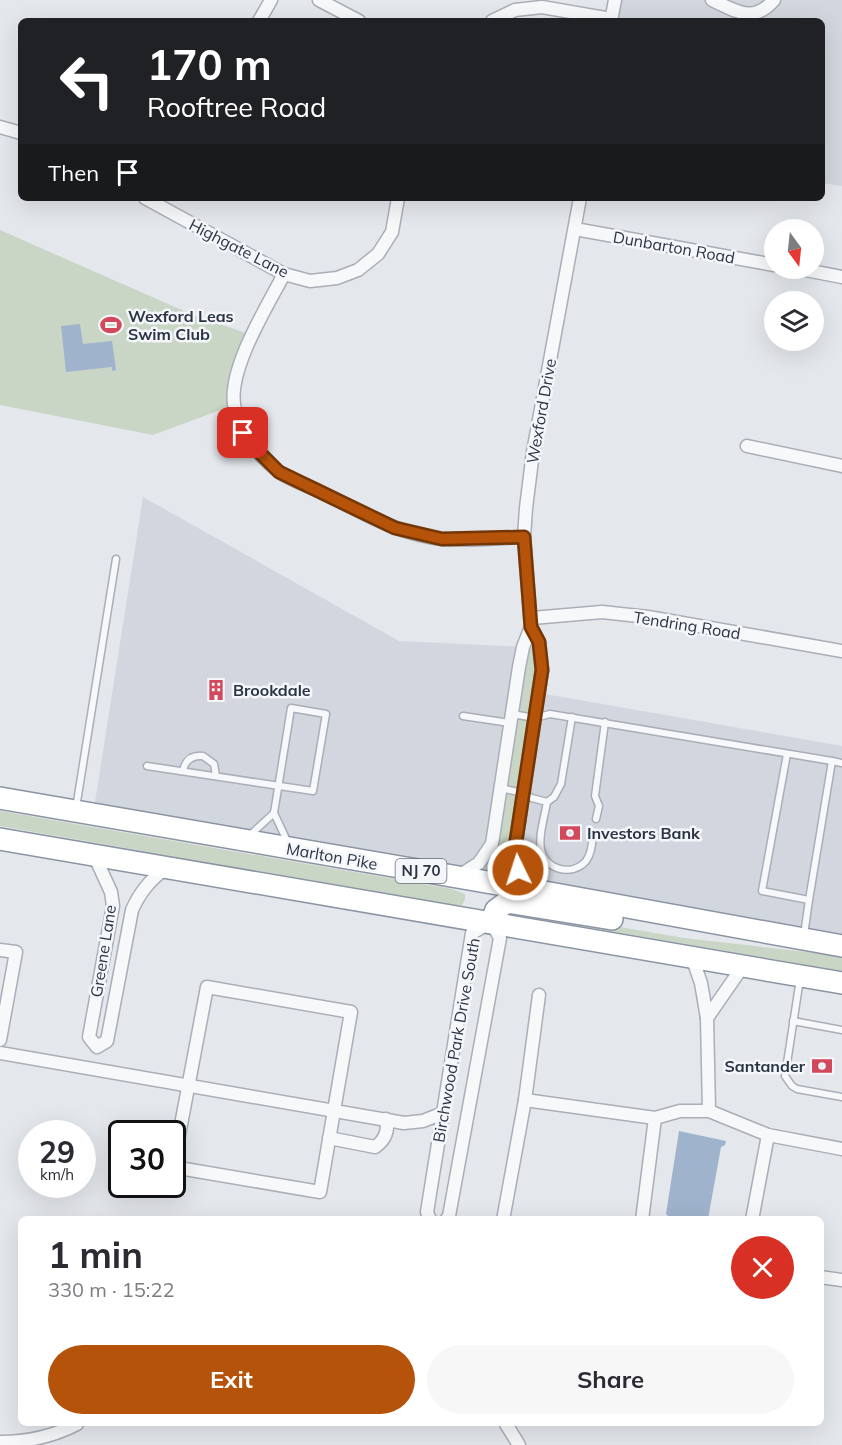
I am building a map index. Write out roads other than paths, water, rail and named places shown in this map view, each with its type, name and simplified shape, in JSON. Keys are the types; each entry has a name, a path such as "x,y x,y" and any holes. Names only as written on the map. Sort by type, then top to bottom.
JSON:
{"highway":[{"name":"Marlton Pike","path":"0,798 842,946"},
{"name":"NJ 70","path":"0,839 842,983"},
{"path":"491,922 496,910 507,902 741,939 803,940"}],"street":[{"path":"261,18 271,0"},
{"path":"319,0 353,18"},
{"path":"611,18 615,0"},
{"path":"712,0 740,13 752,14 766,8 774,0"},
{"path":"498,18 515,10 542,7 600,18"},
{"path":"0,127 18,133"},
{"name":"Highgate Lane","path":"151,201 284,273 310,281 337,278 358,270 378,254 392,232 397,201"},
{"name":"Wexford Drive","path":"538,891 526,882 518,870 516,857 516,841 542,670 539,642 531,622 524,537 533,452 579,201"},
{"name":"Dunbarton Road","path":"574,229 764,263"},
{"path":"284,273 252,335 234,389 234,405 243,433 252,445 279,472 395,528 442,539 524,537"},
{"path":"824,274 842,277"},
{"path":"747,446 842,466"},
{"name":"Tendring Road","path":"531,622 602,612 648,617 842,651"},
{"name":"Wexford Drive","path":"456,877 470,870 487,854 492,844 523,647 531,622"},
{"name":"Greene Lane","path":"94,855 111,892 113,906 88,1037 97,1047"},
{"name":"Greene Lane","path":"93,1069 97,1047 107,1041 132,910 140,893 167,867"},
{"name":"Birchwood Park Drive South","path":"428,1216 427,1212 472,933 491,922 500,938 449,1216"},
{"path":"0,950 16,952 0,1040"},
{"path":"692,957 701,983 707,1018 709,1111"},
{"path":"707,1018 743,966"},
{"path":"207,987 351,1012 334,1110 320,1192 173,1167 207,987"},
{"path":"504,1216 525,1100 539,995"},
{"path":"0,1053 414,1123 443,1113"},
{"path":"525,1100 656,1118 680,1111 709,1111 768,1135 842,1149"},
{"path":"643,1216 656,1118"},
{"path":"329,1138 375,1147 385,1138 386,1119"},
{"path":"753,1216 768,1135"},
{"path":"824,1278 842,1280"},
{"path":"0,1443 30,1440 73,1426"},
{"path":"508,1426 519,1445"}],"lane":[{"path":"76,812 116,559"},
{"path":"147,766 183,771 279,786 313,791 326,714 291,708 279,786 274,813 291,849"},
{"path":"463,716 511,719 535,718 550,714 842,763"},
{"path":"572,717 561,784 559,791 548,802 541,850 549,864 564,870 579,867 590,855 593,834"},
{"path":"596,819 599,806 595,796 605,722"},
{"path":"787,754 762,891 809,900"},
{"path":"183,771 185,763 190,758 203,756 214,764 216,776"},
{"path":"803,940 832,761"},
{"path":"500,788 548,802"},
{"path":"244,841 274,813"},
{"path":"801,975 784,1070 788,1082 797,1089 842,1096"},
{"path":"793,1021 842,1029"}],"water":[{"path":"80,324 83,344 112,341 116,370 112,371 112,367 66,372 61,326"},
{"path":"679,1131 726,1141 721,1147 709,1216 668,1216 666,1214"}],"place":[{"name":"Wexford Leas Swim Club","path":"111,325"},
{"name":"Brookdale","path":"216,690"},
{"name":"Investors Bank","path":"570,833"},
{"name":"Santander","path":"822,1066"}]}
